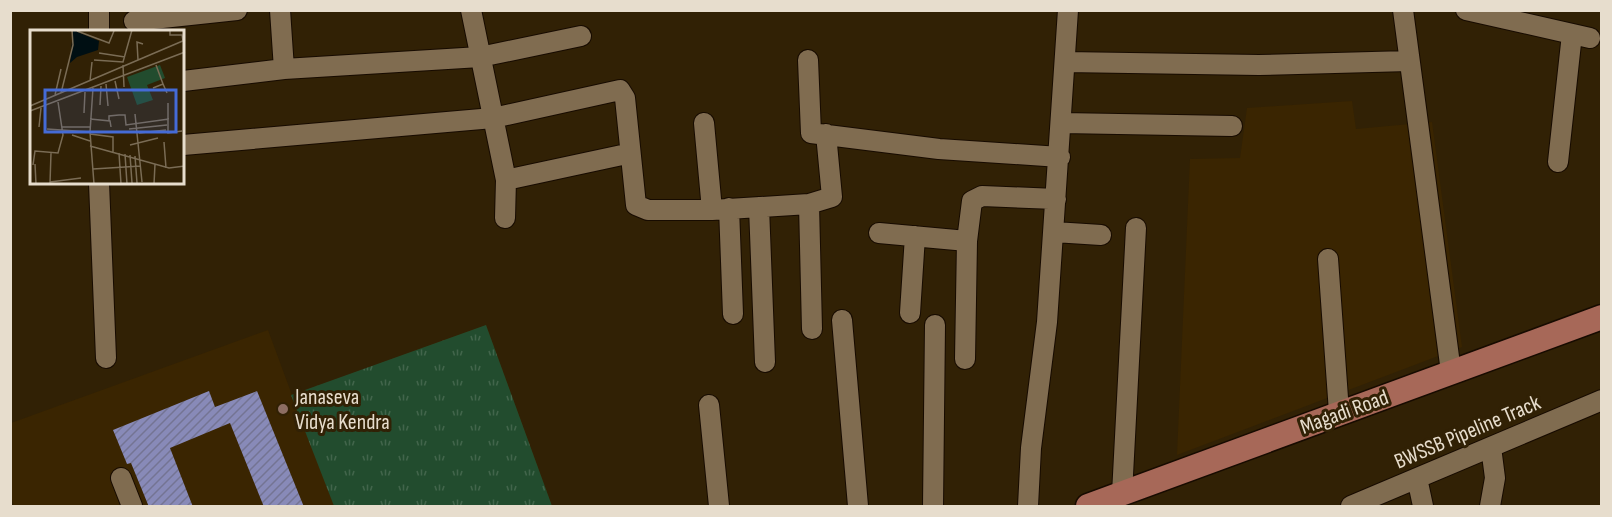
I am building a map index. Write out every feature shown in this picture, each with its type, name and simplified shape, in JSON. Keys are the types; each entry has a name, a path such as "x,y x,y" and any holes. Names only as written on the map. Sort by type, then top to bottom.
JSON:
{"main road":[{"name":"Magadi Road","path":"1125,500 1340,412 1602,317"},
{"name":"Magadi Road","path":"1088,507 1125,500 1602,332"}],"street":[{"path":"99,10 99,30"},
{"path":"134,21 237,10"},
{"path":"280,10 284,69"},
{"path":"471,10 506,180 505,218"},
{"path":"1028,507 1031,448 1047,322 1060,157 1068,10"},
{"path":"1403,10 1450,372"},
{"path":"1466,10 1581,36 1558,162"},
{"path":"184,81 284,69 480,57 581,36"},
{"path":"808,60 811,133 939,149 1060,157"},
{"path":"1065,62 1259,65 1409,61"},
{"path":"184,145 493,118 620,90 625,98 636,205 648,210 721,209 809,204 832,197 826,134"},
{"path":"704,123 721,209 734,314"},
{"path":"1062,123 1232,126"},
{"path":"506,180 622,155"},
{"path":"99,184 106,358"},
{"path":"965,359 967,241 972,201 982,196 1056,199"},
{"path":"809,204 812,328"},
{"path":"759,207 765,362"},
{"path":"1125,500 1136,228"},
{"path":"1054,232 1101,235"},
{"path":"879,233 967,241"},
{"path":"910,314 915,236"},
{"path":"1328,259 1340,412"},
{"path":"842,320 858,507"},
{"path":"933,507 935,325"},
{"name":"BWSSB Pipeline Track","path":"1352,507 1602,400"},
{"path":"709,405 719,507"},
{"path":"1490,507 1495,478 1491,447"},
{"path":"121,478 132,507"},
{"path":"1417,478 1423,507"}],"shaded area":[{"path":"1352,101 1356,129 1432,122 1462,347 1177,455 1190,159 1240,158 1247,108"},
{"name":"Janaseva Vidya Kendra","path":"486,325 552,506 14,506 11,496 11,423 268,330 292,395"}],"green space":[{"path":"486,325 552,506 334,506 291,395"}],"building":[{"path":"209,391 215,407 257,391 304,507 264,507 230,423 170,448 193,507 149,507 131,463 127,464 113,430"}],"place":[{"name":"Janaseva Vidya Kendra","path":"283,409"}]}
